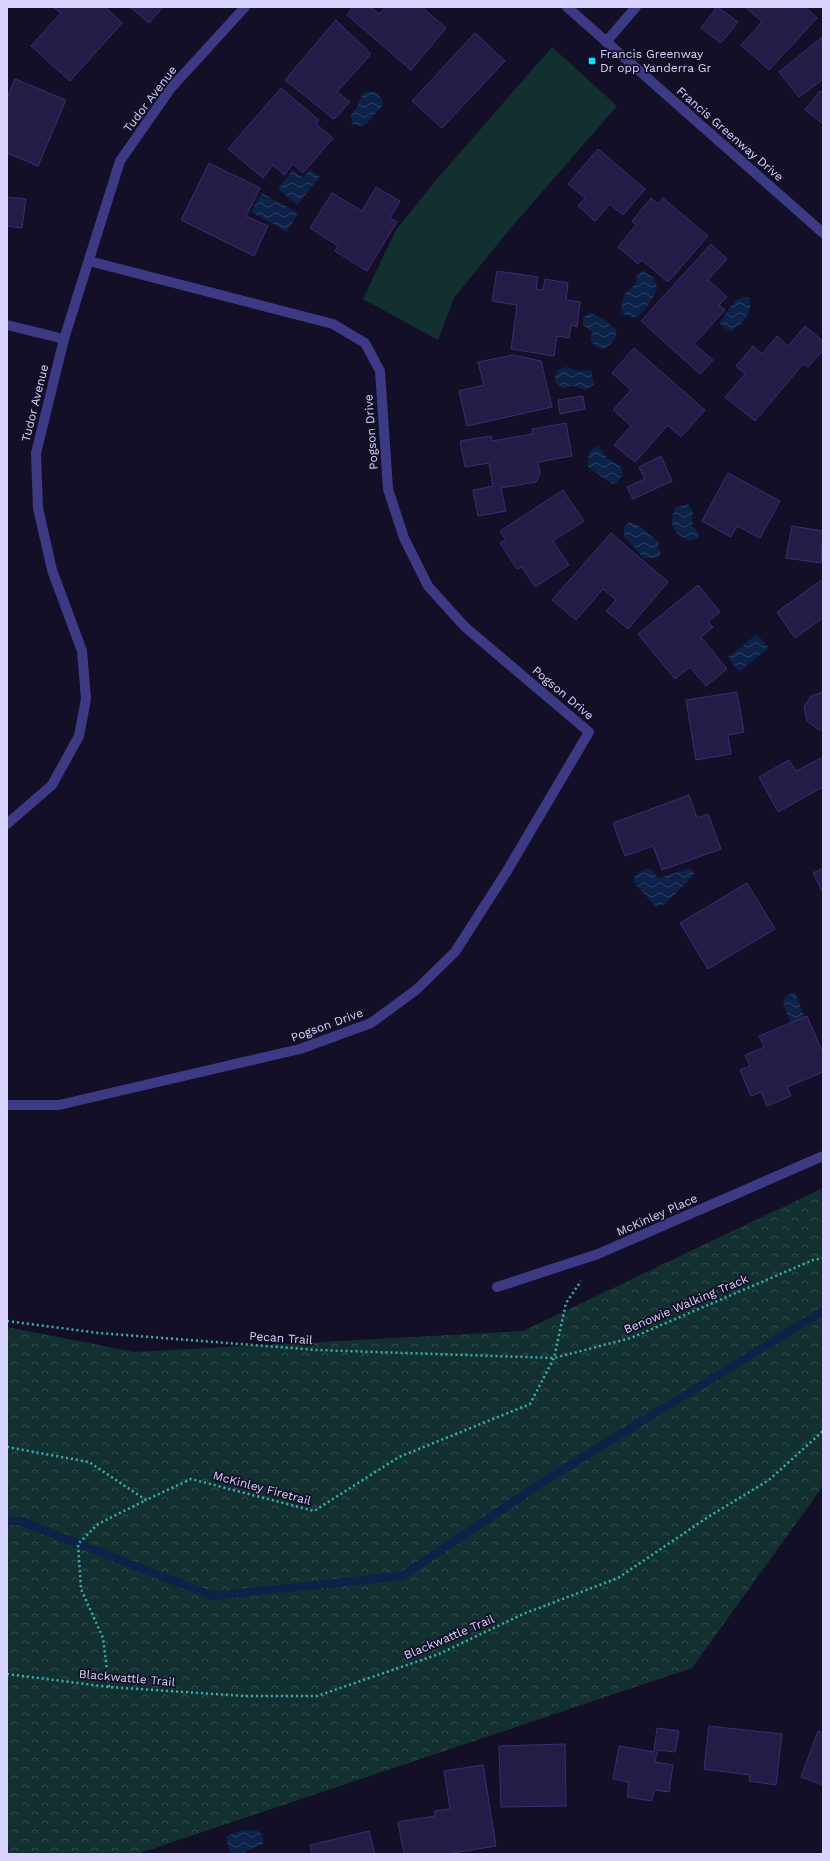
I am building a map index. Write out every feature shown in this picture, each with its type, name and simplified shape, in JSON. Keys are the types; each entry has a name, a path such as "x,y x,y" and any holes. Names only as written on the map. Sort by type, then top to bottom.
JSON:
{"street":[{"name":"Tudor Avenue","path":"7,824 52,785 79,736 86,699 82,651 52,570 38,508 36,453 64,339 120,161 171,88 245,7"},
{"name":"Francis Greenway Drive","path":"567,7 823,233"},
{"path":"606,42 636,7"},
{"name":"Pogson Drive","path":"7,1105 59,1105 300,1049 371,1023 416,990 455,952 507,871 589,732 465,627 428,586 404,538 388,489 380,371 365,343 333,324 89,261"},
{"path":"7,325 64,339"},
{"name":"McKinley Place","path":"497,1287 598,1254 823,1156"}],"path":[{"name":"McKinley Firetrail","path":"109,1687 103,1638 81,1589 78,1544 98,1524 191,1479 314,1512 399,1457 530,1404 554,1358 566,1303 598,1254"},
{"name":"Benowie Walking Track","path":"554,1358 631,1338 813,1260 823,1258"},
{"name":"Pecan Trail","path":"7,1321 99,1333 317,1350 554,1358"},
{"name":"Blackwattle Trail","path":"7,1674 109,1687 245,1696 317,1696 439,1654 523,1614 618,1578 708,1517 769,1480 823,1431"},
{"path":"7,1447 89,1462 146,1500"}],"green space":[{"path":"552,47 617,106 509,230 454,298 438,340 363,299 396,230 437,179"},
{"path":"823,1188 823,1486 692,1668 137,1854 7,1854 7,1327 134,1352 523,1331"}],"water":[{"path":"364,92 376,92 382,99 383,105 365,125 361,126 352,124 351,115 356,110"},
{"path":"310,169 320,177 297,205 278,189 293,170 303,178"},
{"path":"262,193 298,213 287,232 251,212"},
{"path":"643,271 654,278 657,287 652,299 642,313 636,317 630,317 621,312 623,299 626,293 635,284 637,274"},
{"path":"742,297 749,297 749,312 744,320 732,331 726,329 719,323 735,301"},
{"path":"589,313 599,317 616,329 614,340 604,349 594,345 591,342 590,340 592,333 583,324 583,318"},
{"path":"567,367 577,371 591,370 594,384 586,390 573,386 565,389 562,388 555,382 555,376 559,369"},
{"path":"598,445 607,458 620,466 623,472 618,483 612,484 588,467 589,452"},
{"path":"688,504 693,512 692,525 699,534 698,538 690,541 676,532 672,523 673,513 676,507"},
{"path":"629,522 637,524 659,542 658,548 661,553 659,557 645,559 624,538 624,527"},
{"path":"757,634 769,648 739,672 728,657"},
{"path":"646,868 650,869 659,878 690,868 694,871 694,875 665,904 656,907 634,883 634,877"},
{"path":"795,992 807,1023 793,1028 783,1003 785,996"},
{"path":"243,1830 257,1830 263,1835 263,1844 242,1854 231,1853 226,1836"}],"building":[{"path":"53,7 105,7 122,23 70,81 31,46 61,13"},
{"path":"130,7 163,7 149,23"},
{"path":"353,7 371,7 379,14 386,7 422,7 446,28 411,70 347,15"},
{"path":"717,7 738,22 721,43 701,28"},
{"path":"746,7 805,7 817,18 769,70 741,45 762,22"},
{"path":"336,20 371,54 337,92 350,102 334,119 285,80"},
{"path":"475,33 505,61 442,128 412,101"},
{"path":"822,37 823,81 822,80 799,97 779,72"},
{"path":"15,79 66,100 38,166 7,153 7,98"},
{"path":"281,88 319,120 316,124 333,138 303,173 293,164 284,175 273,165 263,178 228,149"},
{"path":"820,91 823,93 823,124 805,110"},
{"path":"598,149 645,189 623,215 610,204 595,221 578,206 585,198 568,184"},
{"path":"209,163 260,188 246,216 268,226 254,256 181,220"},
{"path":"376,187 400,201 390,218 397,222 367,271 335,251 338,246 310,228 332,193 362,211"},
{"path":"7,197 26,199 22,228 7,226"},
{"path":"651,198 658,204 663,198 708,236 668,282 642,260 638,264 618,247 636,225 632,221"},
{"path":"711,244 727,259 708,280 727,297 719,305 725,310 694,344 713,360 700,374 641,321"},
{"path":"497,271 538,277 536,289 543,290 545,279 568,283 566,300 580,302 577,327 571,325 569,338 557,336 554,356 511,349 517,305 492,301"},
{"path":"805,326 823,341 823,350 808,367 803,364 755,421 725,397 745,374 736,366 753,346 762,354 777,336 788,346"},
{"path":"634,348 705,410 681,437 668,425 635,462 614,445 631,426 613,410 631,390 612,373"},
{"path":"513,355 541,361 552,407 467,426 459,391 484,385 478,362"},
{"path":"583,396 585,409 560,414 558,400"},
{"path":"566,423 572,456 538,462 540,474 536,482 501,488 506,511 478,516 473,490 493,486 489,463 465,467 460,441 491,436 492,441 533,434 532,429"},
{"path":"661,456 672,481 633,499 627,487 645,479 639,467"},
{"path":"728,473 780,501 760,538 737,526 731,537 702,521"},
{"path":"563,490 584,521 553,541 569,565 535,587 522,567 517,569 500,543 506,540 500,531"},
{"path":"792,526 823,531 821,563 786,558"},
{"path":"611,533 668,582 628,629 606,611 616,600 603,589 576,620 552,600"},
{"path":"823,579 823,618 795,638 777,612"},
{"path":"698,585 720,612 708,622 713,627 701,637 727,669 706,686 690,667 675,679 638,634"},
{"path":"737,692 744,732 728,735 731,754 696,760 686,700"},
{"path":"823,692 823,730 819,730 807,721 804,707 811,696"},
{"path":"823,757 823,787 778,812 759,777 789,760 796,771"},
{"path":"689,795 697,818 708,814 721,849 662,870 653,846 625,856 613,823"},
{"path":"823,868 823,893 813,873"},
{"path":"747,883 775,929 708,969 680,923"},
{"path":"807,1016 823,1053 823,1072 787,1087 791,1096 767,1106 761,1092 751,1096 740,1070 750,1066 745,1055 764,1047 759,1036"},
{"path":"709,1726 782,1734 776,1785 749,1781 750,1775 704,1769"},
{"path":"657,1728 679,1731 675,1752 658,1750 655,1762 673,1765 669,1792 654,1790 652,1801 627,1797 629,1782 613,1779 619,1746 654,1752"},
{"path":"818,1731 823,1733 823,1785 801,1777"},
{"path":"565,1744 566,1806 501,1807 499,1746"},
{"path":"483,1765 496,1846 447,1854 404,1854 398,1822 435,1816 434,1811 450,1809 444,1771"},
{"path":"369,1831 375,1854 312,1854 310,1845"}],"waterway":[{"path":"7,1521 20,1521 213,1596 402,1576 552,1476 823,1311"}],"place":[{"name":"Francis Greenway Dr opp Yanderra Gr","path":"592,61"}]}
